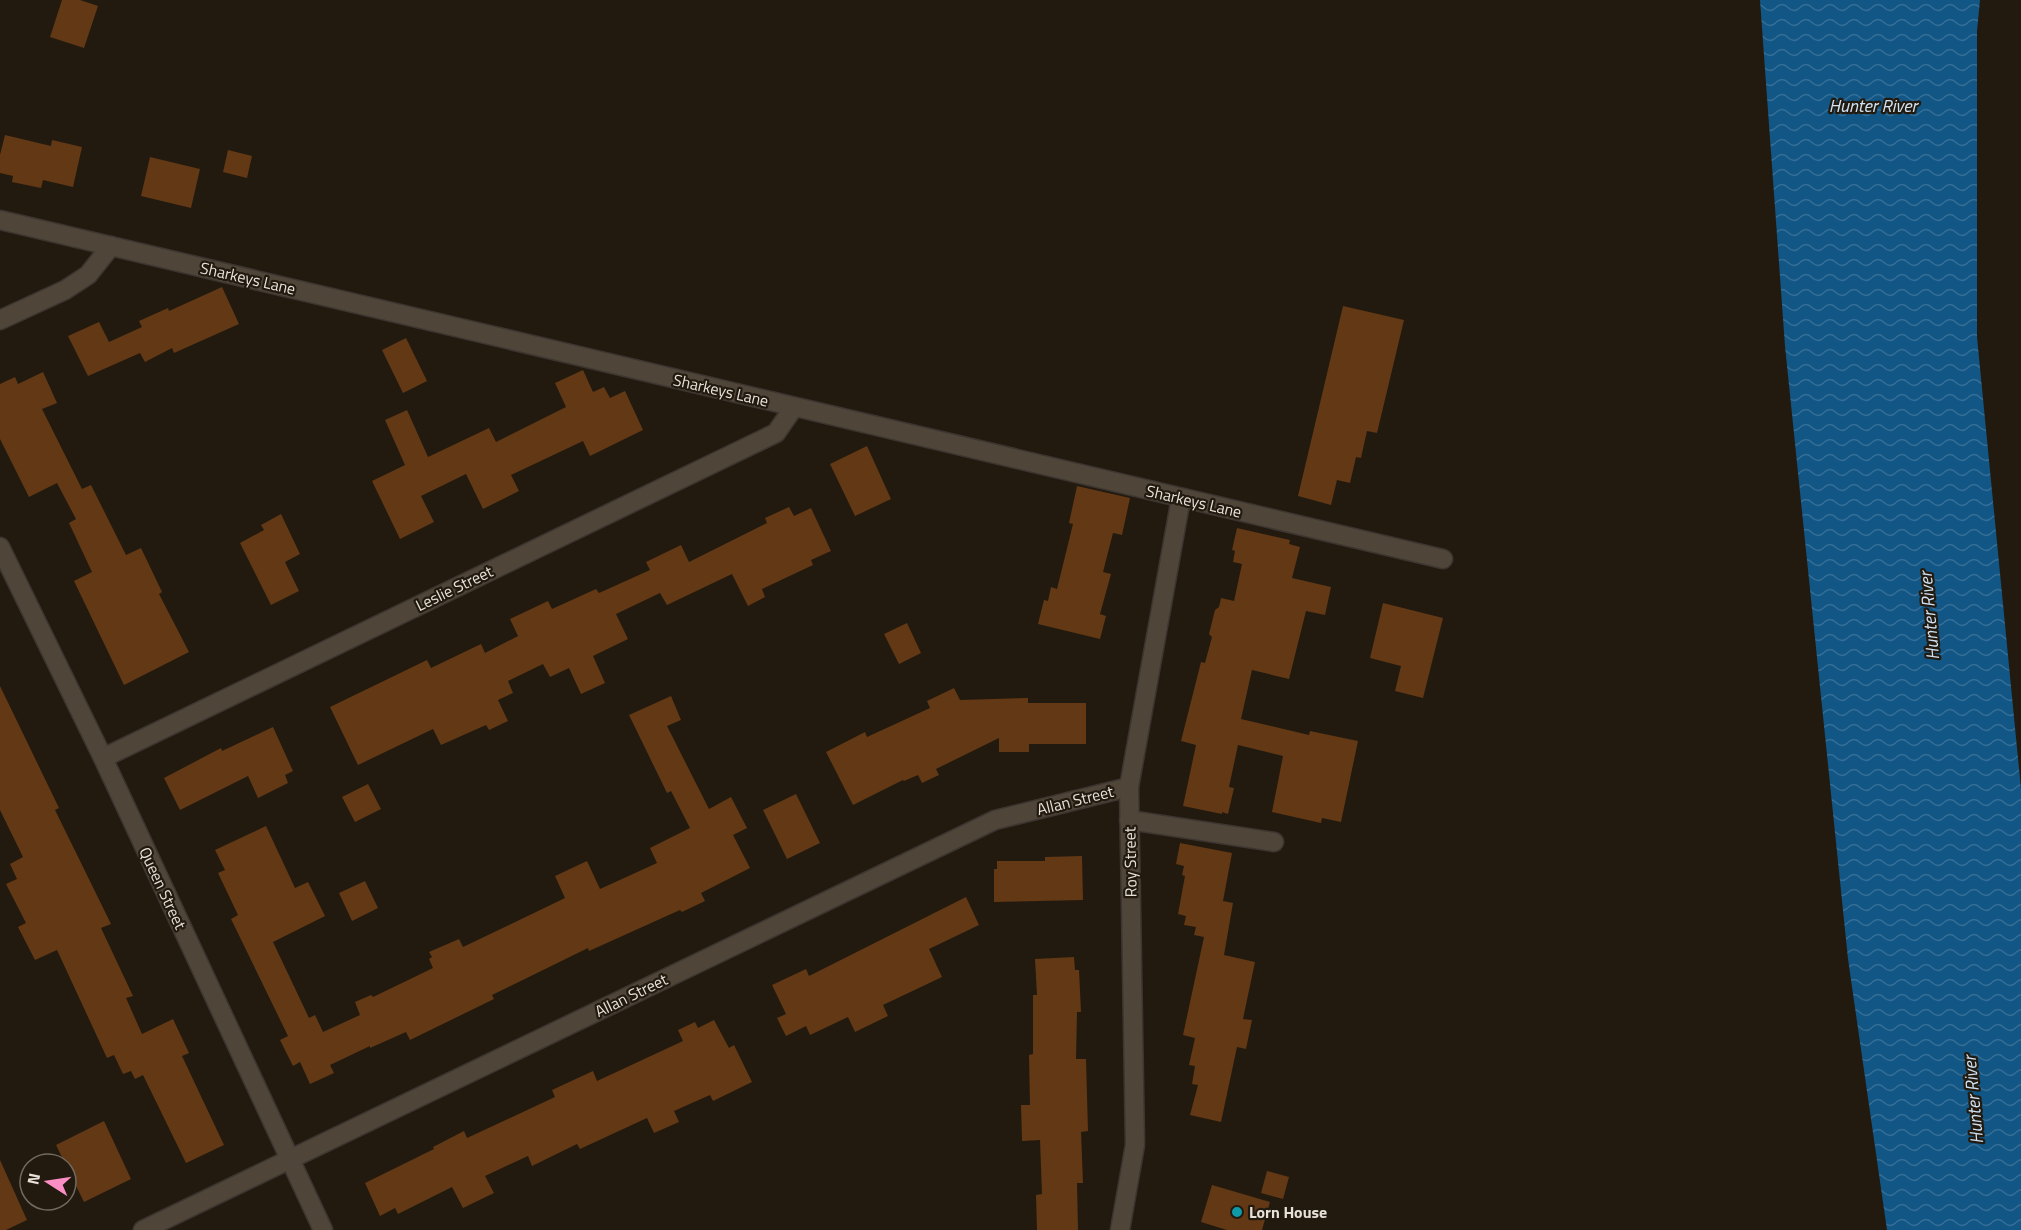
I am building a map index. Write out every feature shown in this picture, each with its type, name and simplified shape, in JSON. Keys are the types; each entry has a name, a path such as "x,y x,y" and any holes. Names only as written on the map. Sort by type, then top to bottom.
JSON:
{"street":[{"name":"Sharkeys Lane","path":"0,220 1443,559"},
{"path":"0,320 65,290 88,274 111,246"},
{"name":"Leslie Street","path":"103,758 777,433 795,407"},
{"name":"Roy Street","path":"1120,1230 1135,1145 1129,787 1181,498"},
{"name":"Queen Street","path":"0,547 103,758 323,1230"},
{"name":"Allan Street","path":"143,1230 995,820 1129,787"},
{"name":"Allan Street","path":"1129,820 1274,842"}],"water":[{"name":"Hunter River","path":"1760,0 1980,0 1977,31 1977,337 2021,789 2021,1230 1887,1230 1848,959 1785,346"}],"building":[{"path":"62,0 80,0 98,6 84,48 50,37"},
{"path":"5,135 51,146 52,140 82,147 73,187 43,180 41,188 12,182 13,176 0,173 0,155"},
{"path":"228,150 252,156 247,178 223,172"},
{"path":"150,157 200,169 191,208 141,196"},
{"path":"222,287 239,324 174,353 172,348 145,362 140,353 88,376 68,336 99,322 109,342 142,327 139,321 168,308 169,311"},
{"path":"1343,306 1404,320 1377,433 1367,431 1361,458 1356,457 1350,483 1337,480 1331,505 1298,496"},
{"path":"406,338 427,381 403,393 382,350"},
{"path":"583,370 593,392 604,387 610,398 625,391 643,430 590,456 583,441 511,475 519,491 483,509 466,474 421,496 434,522 400,539 372,481 405,465 385,420 407,410 428,457 489,428 496,442 566,407 555,383"},
{"path":"43,372 57,403 42,409 82,489 91,485 126,555 141,548 162,592 159,594 189,652 124,685 74,581 92,572 69,523 76,519 57,483 29,497 0,439 0,384 15,377 18,384"},
{"path":"867,446 891,499 855,516 830,464"},
{"path":"1077,486 1130,498 1122,535 1113,533 1103,572 1111,574 1100,614 1106,616 1100,639 1038,624 1044,600 1048,601 1051,587 1057,589 1073,524 1069,523"},
{"path":"789,507 794,516 811,508 831,551 811,560 813,565 762,589 765,597 748,606 732,574 667,605 660,593 616,614 628,639 593,656 605,683 581,694 569,668 550,677 543,664 508,681 513,693 498,700 508,721 489,730 486,725 441,745 433,729 358,765 330,707 427,660 431,668 481,644 485,653 518,636 510,619 548,601 552,609 596,589 599,593 650,570 646,562 681,545 689,562 767,523 765,518"},
{"path":"281,514 300,554 285,562 299,591 271,605 240,543 264,530 261,525"},
{"path":"1237,528 1290,540 1289,544 1300,547 1292,578 1331,587 1325,615 1306,611 1289,679 1252,670 1241,719 1309,735 1310,731 1358,741 1341,822 1322,818 1321,823 1272,812 1283,756 1238,745 1229,787 1234,788 1228,814 1183,806 1196,745 1181,741 1201,662 1205,663 1212,637 1209,634 1215,610 1219,607 1221,598 1234,601 1242,564 1233,562 1235,551 1232,550"},
{"path":"1383,603 1443,618 1423,698 1395,691 1401,666 1370,658"},
{"path":"907,623 921,653 899,664 884,634"},
{"path":"0,686 59,808 55,810 111,924 101,928 133,996 126,998 142,1034 173,1019 189,1053 182,1056 224,1145 186,1163 143,1075 135,1079 131,1071 123,1074 114,1055 107,1058 57,950 35,960 18,927 26,923 6,884 17,879 10,864 23,857 0,810"},
{"path":"954,688 960,700 1028,698 1028,703 1086,703 1086,744 1029,744 1029,752 999,752 999,738 936,769 939,775 922,783 918,775 853,805 826,752 865,732 867,737 930,708 927,701"},
{"path":"671,696 681,720 667,726 709,809 731,797 747,828 733,835 750,868 701,893 705,901 589,951 588,948 492,995 494,999 410,1040 406,1032 370,1048 370,1046 330,1065 334,1073 310,1084 300,1062 293,1066 280,1040 288,1036 231,919 238,915 218,873 225,870 215,850 266,826 295,888 308,882 325,916 273,942 309,1018 315,1015 323,1032 360,1015 355,1002 371,995 373,997 433,968 429,952 459,939 463,947 565,898 555,876 587,861 600,889 657,863 650,848 690,828 671,791 667,793 629,715"},
{"path":"273,727 293,771 285,775 288,783 258,798 248,776 180,810 164,778 221,748 222,751"},
{"path":"368,784 381,809 355,822 342,797"},
{"path":"796,794 820,843 787,859 763,810"},
{"path":"1180,843 1232,853 1223,901 1233,903 1224,955 1255,962 1243,1019 1252,1020 1246,1049 1237,1047 1221,1122 1190,1115 1198,1085 1192,1084 1195,1066 1189,1065 1195,1038 1183,1035 1204,937 1194,935 1196,927 1184,925 1186,916 1178,914 1185,876 1182,875 1184,866 1176,864"},
{"path":"1082,856 1083,900 994,902 994,869 997,869 997,861 1045,861 1045,857"},
{"path":"365,881 378,908 352,921 339,893"},
{"path":"966,897 979,925 929,949 942,977 883,1005 888,1016 855,1032 848,1017 810,1035 806,1026 786,1036 777,1018 786,1014 772,985 806,969 809,976"},
{"path":"1074,957 1075,970 1079,970 1081,1012 1077,1012 1076,1059 1086,1059 1088,1131 1081,1132 1083,1183 1077,1183 1078,1230 1037,1230 1036,1195 1042,1194 1040,1140 1022,1141 1021,1105 1030,1105 1029,1055 1033,1054 1033,995 1037,995 1035,959"},
{"path":"714,1020 729,1048 734,1045 752,1082 713,1101 710,1095 674,1111 679,1122 654,1133 647,1118 580,1149 577,1144 532,1166 528,1156 485,1176 494,1193 463,1208 452,1187 398,1214 395,1208 380,1216 365,1183 434,1149 433,1147 464,1131 467,1138 555,1097 552,1090 593,1071 597,1081 683,1041 678,1030 695,1022 698,1028"},
{"path":"104,1121 131,1179 84,1202 78,1190 78,1152 59,1152 56,1145"},
{"path":"0,1160 18,1200 18,1212 23,1212 27,1220 6,1230 0,1230"},
{"path":"1267,1171 1289,1177 1283,1199 1261,1193"},
{"path":"1212,1185 1270,1202 1262,1230 1227,1230 1201,1222"}],"place":[{"name":"Lorn House","path":"1237,1212"}]}
